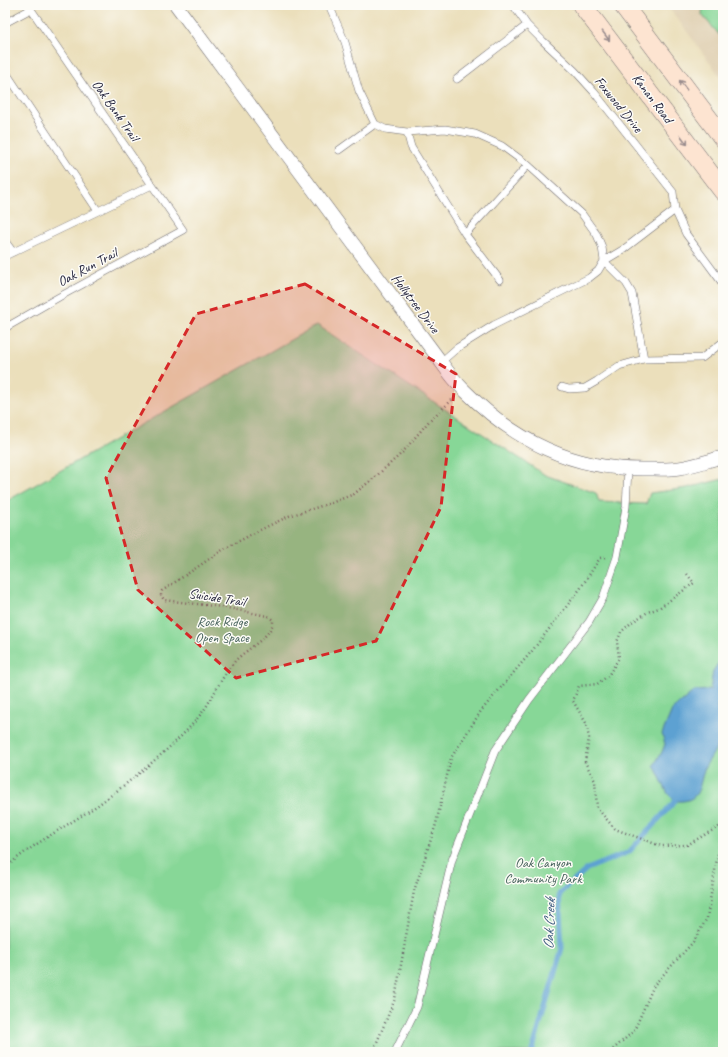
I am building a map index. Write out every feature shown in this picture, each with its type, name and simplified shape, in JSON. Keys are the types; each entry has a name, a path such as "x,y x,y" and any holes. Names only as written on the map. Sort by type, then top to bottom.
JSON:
{"main road":[{"name":"Kanan Road","path":"582,5 723,191"},
{"path":"623,5 723,138"}],"street":[{"name":"Hollytree Drive","path":"176,5 441,362 463,389 486,411 514,432 548,451 584,463 628,469 678,468 723,457"}],"lane":[{"path":"329,5 345,42 359,91 375,124 386,129 407,132 445,129 474,134 502,146 528,165 582,214 597,235 602,247 604,261 626,283 632,293 644,359"},
{"name":"Foxwood Drive","path":"513,5 527,24 575,71 594,92 672,192 675,210 686,234 723,284"},
{"path":"5,23 29,7"},
{"name":"Oak Bank Trail","path":"29,7 183,230"},
{"path":"457,79 527,24"},
{"path":"5,71 98,210"},
{"path":"339,150 375,124"},
{"path":"407,132 411,147 465,234 500,280"},
{"path":"465,234 528,165"},
{"path":"5,256 152,185"},
{"path":"441,362 458,348 494,325 589,278 598,271 604,261 624,249 675,210"},
{"name":"Oak Run Trail","path":"5,328 59,296 183,230"},
{"path":"5,240 13,252"},
{"path":"562,387 569,389 585,388 597,382 619,366 644,359 702,358 723,342"},
{"path":"395,1052 417,1007 452,860 495,752 529,700 589,622 603,598 617,556 626,507 628,469"}],"path":[{"name":"Suicide Trail","path":"5,868 22,853 98,804 146,768 175,742 205,708 227,672 238,659 268,634 273,625 273,620 268,616 222,607 164,600 161,595 162,591 224,549 260,530 289,516 354,494 402,453 430,420 463,389"},
{"path":"687,574 694,583 659,608 648,612 632,622 622,632 617,642 619,658 608,676 597,684 579,686 573,701 586,723 589,738 585,762 595,781 597,808 615,829 661,846 687,845 722,824"},
{"path":"610,1052 634,1031 654,985 694,941 707,918 722,824"}],"highlighted area":[{"path":"305,284 456,374 441,507 376,641 236,678 138,590 106,478 196,314"}],"shaded area":[{"path":"667,5 723,5 723,80"}],"green space":[{"path":"703,5 723,5 723,39 702,15"},
{"path":"317,325 545,475 596,493 599,502 646,504 650,493 687,488 723,479 723,1052 5,1052 5,502"}],"water":[{"path":"723,656 723,701 717,706 720,727 718,743 705,767 698,792 690,799 675,801 668,794 654,765 665,744 662,734 672,710 694,691 710,690 713,671"}],"waterway":[{"name":"Oak Creek","path":"532,1052 562,948 559,894 587,869 629,852 675,801"}],"park label":[{"name":"Rock Ridge Open Space","path":"222,630"},
{"name":"Oak Canyon Community Park","path":"543,870"}]}
